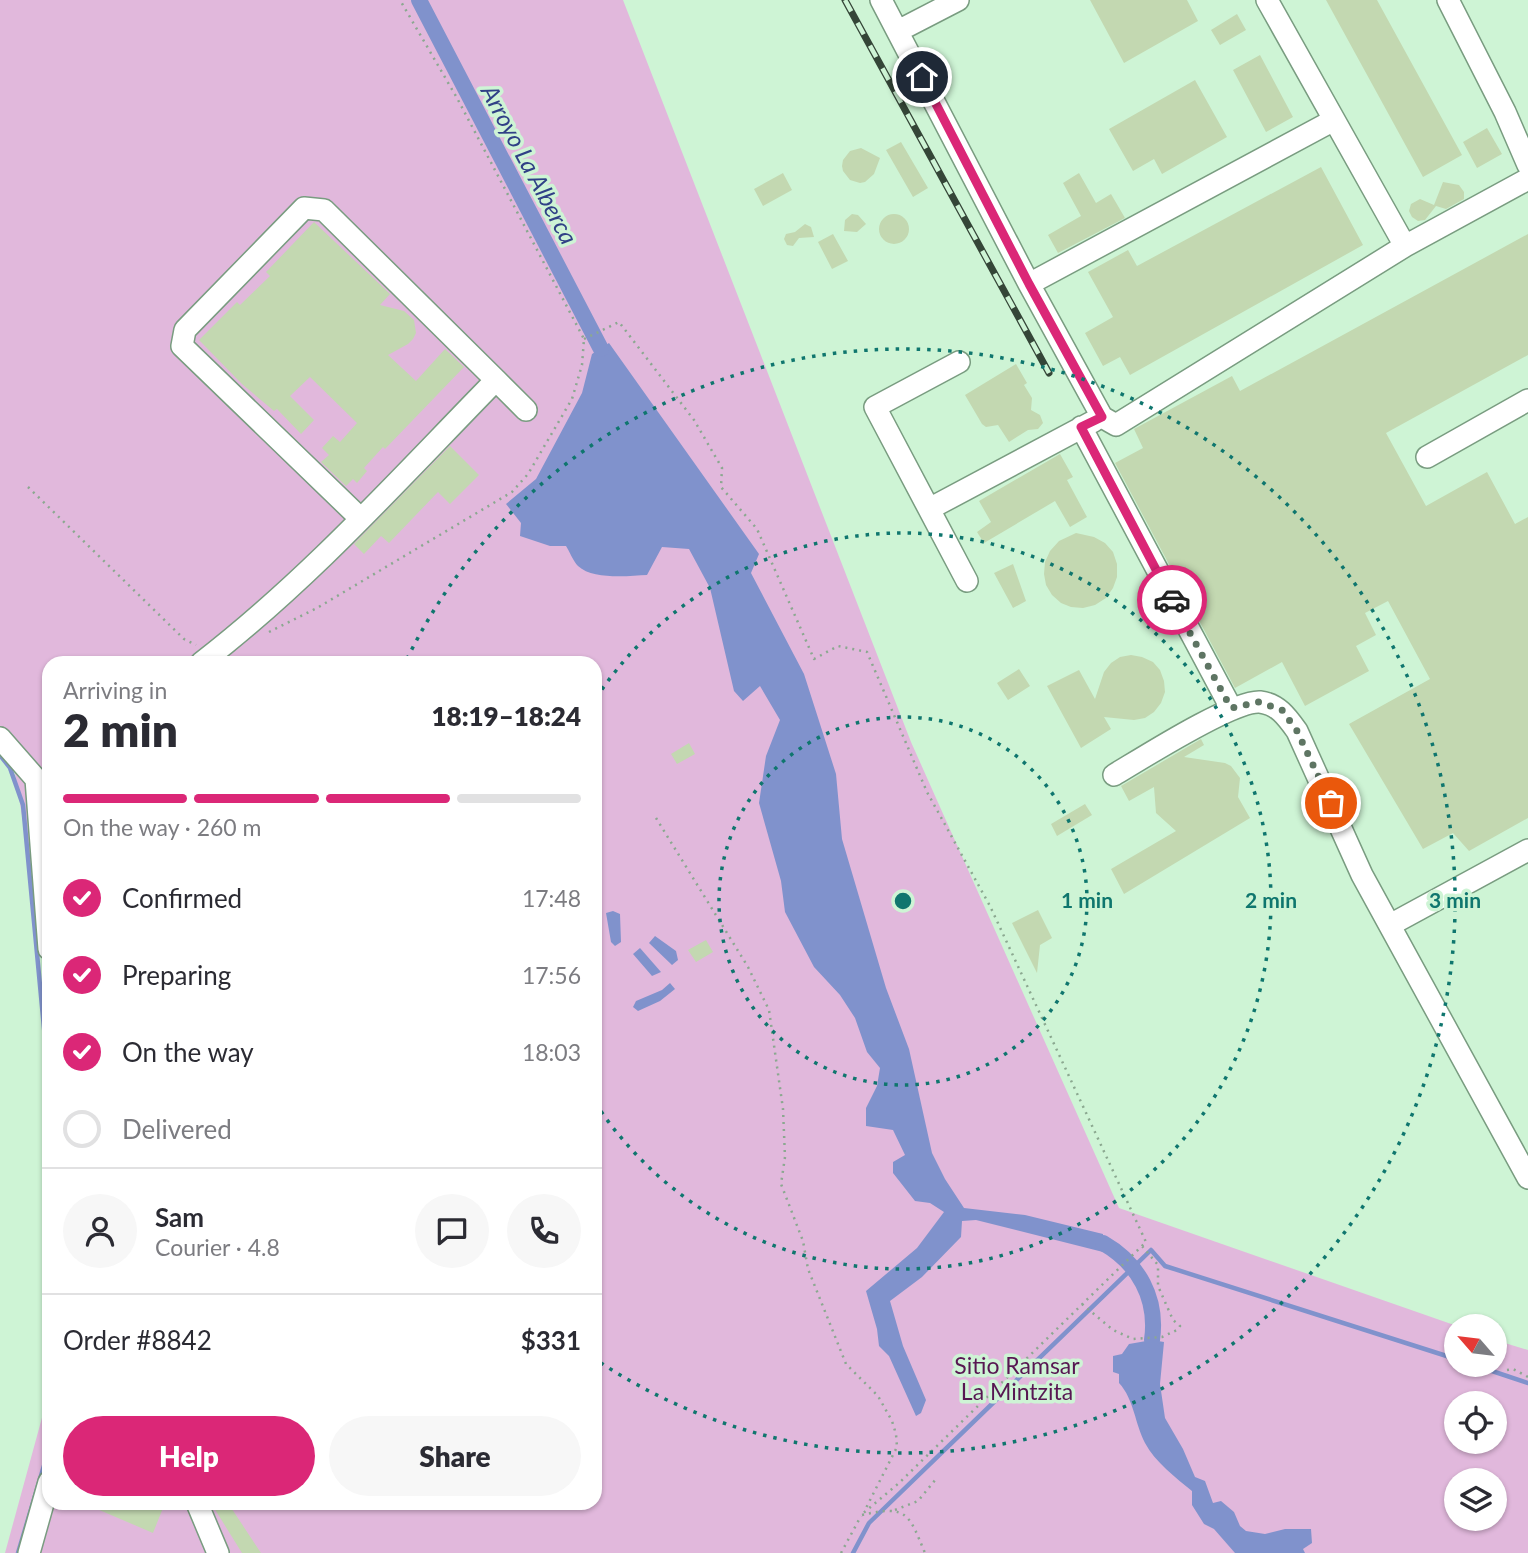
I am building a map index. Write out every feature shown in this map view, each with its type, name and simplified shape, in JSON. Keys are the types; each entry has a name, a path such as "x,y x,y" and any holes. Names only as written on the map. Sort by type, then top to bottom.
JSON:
{"street":[{"path":"881,0 1029,284 1102,417 1116,425 1405,246 1528,179"},
{"path":"898,32 958,0"},
{"path":"1267,0 1405,246"},
{"path":"1448,0 1505,112 1528,165"},
{"path":"1029,284 1334,120"},
{"path":"361,519 183,346 185,330 304,208 324,210 526,410"},
{"path":"959,362 875,407 967,581"},
{"path":"211,656 244,630 341,540 496,380"},
{"path":"1427,457 1528,400"},
{"path":"929,509 1102,417"},
{"path":"1081,427 1231,708"},
{"path":"1114,775 1231,708 1259,702 1282,710 1297,731 1362,875 1528,1178"},
{"path":"0,738 42,775"},
{"path":"1390,925 1528,850"},
{"path":"29,1553 42,1507"},
{"path":"200,1510 218,1553"}],"path":[{"path":"270,632 317,608 512,492 528,474 572,399 582,365 585,338 457,98 400,0"},
{"path":"585,338 619,322 694,420 722,468 721,486 757,529 814,659 838,646 867,652 927,792 990,906 1146,1241 898,1483 861,1515"},
{"path":"28,486 184,639 205,656"},
{"path":"656,818 748,967 769,1010 783,1110 785,1157 781,1184 803,1241 808,1269 846,1364 878,1396 892,1421 897,1447 871,1501 841,1553"},
{"path":"1082,1304 1112,1330 1133,1339 1162,1337 1177,1330 1180,1326 1173,1320 1158,1286 1158,1265 1142,1246"},
{"path":"1507,1370 1513,1369 1528,1377"},
{"path":"893,1511 918,1501 936,1479"},
{"path":"861,1515 883,1510 906,1517 916,1527 925,1553"}],"green space":[{"name":"Sitio Ramsar La Mintzita","path":"0,0 623,0 911,742 1119,1208 1444,1321 1444,1377 1507,1377 1507,1344 1528,1350 1528,1553 5,1553 42,1418 42,1510 602,1510 602,656 42,656 42,937 11,749 0,733"}],"water":[{"path":"609,343 759,554 751,573 804,674 836,774 842,839 886,988 909,1049 932,1153 945,1179 964,1208 1025,1215 1103,1234 1103,1252 976,1220 962,1221 961,1237 922,1277 890,1301 903,1346 926,1400 921,1413 916,1416 889,1356 879,1346 866,1291 917,1248 944,1212 930,1203 915,1201 893,1173 893,1162 905,1155 893,1130 866,1126 866,1108 877,1086 880,1068 867,1052 855,1018 840,995 814,967 785,912 781,881 759,803 766,756 780,720 760,686 743,701 734,691 710,588 689,549 662,547 647,575 611,576 592,573 578,566 566,546 550,546 520,536 521,523 506,504 536,479 582,393 592,354"},
{"path":"613,911 620,914 621,942 615,946 611,942 606,913"},
{"path":"655,936 676,951 678,960 672,965 649,943"},
{"path":"640,948 661,972 652,976 633,954"},
{"path":"670,983 675,989 660,1001 638,1011 633,1007 636,1001 662,990"},
{"path":"1152,1340 1164,1342 1160,1384 1165,1418 1195,1477 1205,1481 1213,1503 1221,1501 1234,1512 1240,1526 1246,1531 1265,1534 1285,1529 1311,1529 1312,1543 1303,1549 1305,1553 1235,1553 1214,1529 1204,1524 1192,1505 1192,1491 1154,1457 1142,1436 1128,1396 1119,1383 1119,1374 1113,1372 1113,1356 1122,1354 1129,1344"}],"building":[{"path":"1090,0 1187,0 1198,21 1124,63"},
{"path":"1326,0 1377,0 1462,155 1423,177"},
{"path":"1237,14 1246,30 1220,45 1211,30"},
{"path":"1260,55 1293,117 1266,132 1233,70"},
{"path":"1195,80 1227,137 1162,174 1154,159 1133,171 1109,129"},
{"path":"1487,128 1502,154 1477,168 1463,142"},
{"path":"901,142 928,188 913,197 886,150"},
{"path":"861,148 880,158 874,174 860,183 850,180 842,166 850,151"},
{"path":"1321,167 1363,245 1130,375 1120,357 1103,366 1085,333 1113,317 1088,272 1128,250 1137,266"},
{"path":"783,173 792,190 763,206 754,189"},
{"path":"1079,173 1096,203 1111,194 1125,218 1058,253 1048,235 1081,216 1063,183"},
{"path":"1443,182 1459,185 1464,192 1464,199 1446,209 1436,206 1425,220 1418,221 1412,217 1409,211 1411,204 1420,199 1434,205"},
{"path":"852,214 858,215 866,224 857,232 844,231 845,220"},
{"path":"894,214 905,218 909,229 905,240 894,244 883,240 879,229 883,218"},
{"path":"314,222 390,294 380,305 404,311 414,320 416,333 413,339 388,355 416,381 445,349 464,367 385,449 383,447 364,468 367,471 357,483 353,479 346,486 321,462 329,455 322,448 333,436 340,442 357,423 310,377 290,396 314,420 301,434 277,409 274,411 242,384 199,340 237,302 240,305 270,276 266,272"},
{"path":"805,224 811,227 814,237 799,238 793,246 787,245 784,239 786,234 795,232"},
{"path":"833,234 848,261 832,269 818,242"},
{"path":"1528,234 1528,355 1386,433 1426,506 1487,472 1515,524 1528,517 1528,818 1469,851 1453,833 1423,849 1349,724 1430,679 1388,601 1365,613 1376,635 1356,646 1369,671 1305,706 1282,662 1235,688 1115,463 1143,448 1134,429 1232,376 1240,391"},
{"path":"1016,364 1032,398 1031,410 1040,415 1043,423 1038,429 1028,430 1009,442 998,425 986,427 982,424 965,395"},
{"path":"450,446 479,475 450,504 438,492 389,543 381,536 364,554 354,544"},
{"path":"1060,454 1073,477 1067,480 1087,517 1070,527 1055,501 984,543 977,532 991,522 979,501"},
{"path":"1076,533 1105,543 1113,552 1117,564 1117,577 1106,598 1083,608 1061,603 1046,585 1044,574 1050,551 1059,541"},
{"path":"1013,564 1026,601 1013,608 994,573"},
{"path":"1131,655 1153,662 1160,670 1165,692 1161,703 1145,718 1134,720 1104,717 1111,729 1081,748 1047,686 1079,670 1095,699 1104,672 1111,663 1120,657"},
{"path":"1019,669 1030,686 1008,700 997,683"},
{"path":"1201,739 1204,745 1184,757 1231,766 1240,778 1238,797 1250,818 1124,894 1111,869 1176,831 1156,813 1154,787 1129,801 1121,786"},
{"path":"689,743 695,754 677,764 671,754"},
{"path":"1085,804 1092,815 1057,836 1051,824"},
{"path":"1038,910 1052,938 1040,945 1037,973 1012,923"},
{"path":"706,940 713,952 696,962 688,950"},
{"path":"99,1510 162,1510 153,1533"},
{"path":"215,1510 233,1510 261,1553 242,1553"}],"waterway":[{"name":"Arroyo La Alberca","path":"419,0 601,349"},
{"path":"0,755 10,768 23,805 42,1007"},
{"path":"1103,1243 1126,1261 1143,1283 1152,1310 1152,1340"},
{"path":"853,1553 869,1523 1151,1250 1165,1266 1444,1355"},
{"path":"1507,1376 1528,1383"},
{"path":"18,1553 42,1472"}],"railway":[{"path":"845,0 1049,373"}],"way so far":[{"path":"1172,600 1231,708 1259,702 1282,710 1297,731 1331,803"}],"route":[{"path":"922,77 1029,284 1102,417 1081,427 1172,600"}]}
